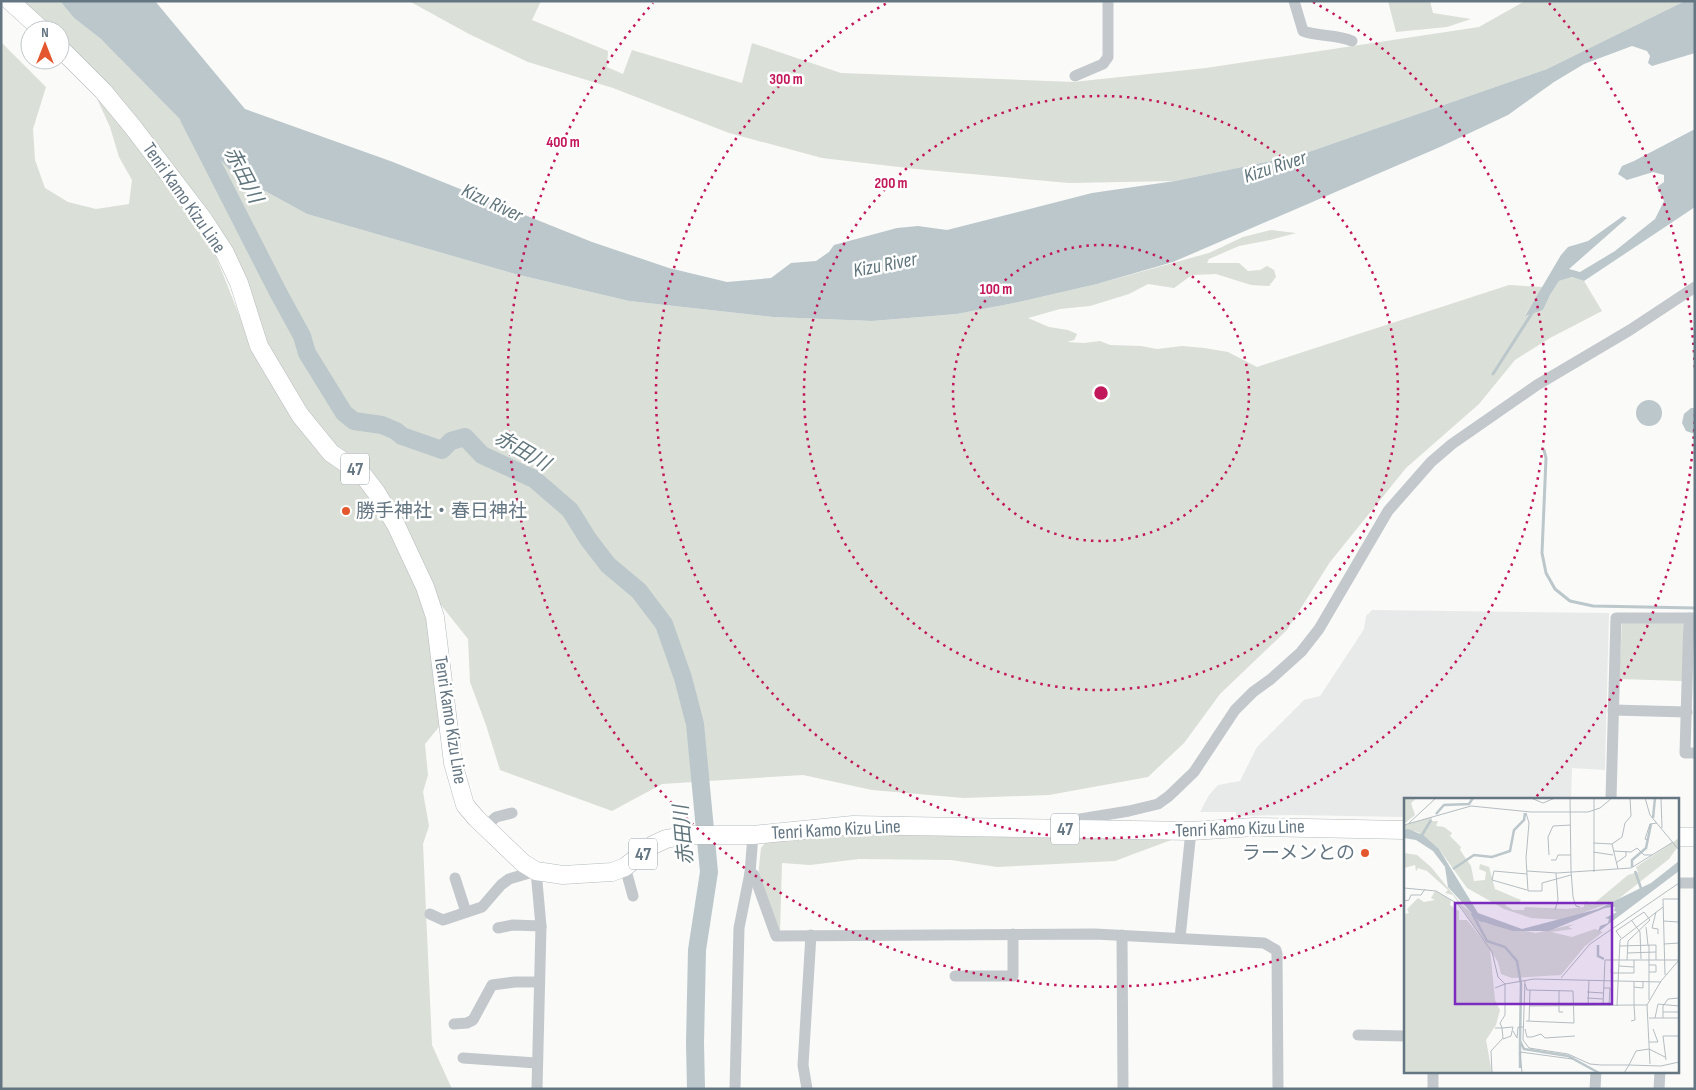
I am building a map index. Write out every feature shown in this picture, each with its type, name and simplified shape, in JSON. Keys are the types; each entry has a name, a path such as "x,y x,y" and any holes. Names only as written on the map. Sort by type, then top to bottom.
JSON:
{"main road":[{"path":"10,1 31,20"},
{"name":"Tenri Kamo Kizu Line","path":"70,58 103,92 132,126 203,219 225,253 239,283 259,346 300,415 331,453 363,475 396,525 425,587 436,617 453,763 466,805 485,827 523,862 536,871 563,875 612,872 625,867 653,845 666,839 687,835 753,835 853,825 1078,830 1191,831 1254,827 1404,830"},
{"path":"1678,836 1695,837"}],"street":[{"path":"1075,76 1103,64 1108,56 1108,1"},
{"path":"1294,1 1303,31 1312,34 1343,37 1352,41"},
{"path":"1055,828 1062,822 1129,811 1158,804 1169,796 1194,772 1236,710 1253,692 1271,679 1301,652 1320,629 1388,511 1431,462 1452,444 1537,385 1630,330 1695,287"},
{"path":"1611,798 1616,618 1692,618 1686,753 1695,753"},
{"path":"1614,710 1687,712"},
{"path":"485,827 496,817 512,812"},
{"path":"1180,938 1191,831"},
{"path":"736,1089 739,928 750,873 753,835"},
{"path":"625,867 633,896"},
{"path":"430,914 443,920 482,907 501,885 509,879 536,871 541,926 536,1063 537,1089"},
{"path":"750,873 754,875 776,936 1122,935 1264,943 1276,950 1277,954 1278,1089"},
{"path":"455,878 466,912"},
{"path":"1678,883 1695,883"},
{"path":"498,928 513,925 541,926"},
{"path":"955,976 1014,976 1013,934"},
{"path":"807,1089 803,1065 811,935"},
{"path":"1122,935 1123,1089"},
{"path":"454,1024 467,1023 473,1020 492,985 515,982 539,982"},
{"path":"1358,1035 1404,1036"},
{"path":"463,1058 536,1063"},
{"path":"1432,1072 1433,1089"},
{"path":"1595,1089 1596,1072"},
{"path":"1659,1089 1660,1072"}],"shaded area":[{"path":"22,1 60,1 74,18 101,39 265,191 307,214 515,274 629,301 773,317 872,321 957,314 1097,284 1209,253 1243,237 1271,230 1296,233 1239,246 1209,259 1207,263 1239,263 1248,271 1260,270 1267,266 1274,270 1276,277 1269,286 1251,285 1216,274 1192,275 1174,288 1148,284 1129,294 1090,306 1060,309 1028,318 1049,327 1068,330 1077,334 1074,340 1067,342 1084,343 1100,341 1110,345 1141,346 1157,349 1182,346 1204,348 1228,352 1257,367 1509,285 1543,287 1525,315 1543,310 1559,281 1572,277 1584,281 1602,311 1550,338 1515,360 1479,404 1406,468 1330,562 1287,630 1220,694 1184,743 1148,777 1049,795 964,798 872,790 803,775 662,784 612,811 500,770 470,682 468,639 429,590 416,559 282,380 237,274 70,57 70,20 37,20"},
{"path":"409,1 541,1 532,20 608,51 607,67 623,74 632,50 742,83 752,43 841,73 1073,82 1206,68 1479,27 1525,1 1685,1 1547,69 1300,155 1175,181 1069,183 822,158 729,133 613,88 528,62 469,34"},
{"path":"1388,1 1430,1 1433,13 1471,19 1447,27 1396,32"},
{"path":"1,42 20,61 20,70 29,70 46,87 33,129 35,160 45,188 68,202 96,209 129,204 132,180 119,157 110,127 93,90 132,133 213,249 253,350 349,472 379,500 428,612 443,722 425,744 428,775 423,792 429,826 423,844 432,1045 452,1089 1,1089"},
{"path":"1372,610 1609,613 1605,770 1572,768 1571,798 1404,798 1404,817 1236,816 1236,812 1200,812 1209,795 1218,785 1240,781 1257,747 1304,700 1320,696 1364,629 1366,616"},
{"path":"1622,623 1683,623 1683,681 1619,679"},
{"path":"846,834 1171,840 1115,861 997,867 951,860 859,859 810,865 782,863 780,933 758,876 761,848 766,842"}],"water":[{"name":"Kizu River","path":"60,1 155,1 245,109 393,162 592,242 669,268 727,282 771,278 791,263 816,261 829,252 834,245 897,228 918,226 947,230 1092,193 1175,181 1300,155 1547,69 1685,1 1695,1 1695,53 1652,66 1648,63 1650,56 1647,51 1632,46 1584,64 1554,82 1508,115 1440,147 1173,262 1097,284 1019,302 957,314 872,321 773,317 629,301 515,274 307,214 265,191 257,197 101,39 74,18"},
{"path":"1695,129 1695,207 1584,281 1572,277 1559,281 1543,310 1525,316 1561,255 1568,247 1588,241 1623,216 1627,218 1569,269 1580,272 1615,251 1655,219 1664,201 1657,187 1664,182 1664,175 1653,172 1627,180 1618,174 1622,166"},
{"path":"1649,400 1658,404 1662,413 1658,422 1649,426 1640,422 1636,413 1640,404"},
{"path":"1691,408 1695,408 1695,434 1686,431 1682,423 1684,414"}],"waterway":[{"name":"赤田川","path":"189,118 302,336 307,353 344,413 354,421 382,425 402,436 442,450 451,441 465,437 482,455 534,479 570,510 588,539 608,565 639,591 664,624 683,678 695,724 709,872 697,950 696,1089"},
{"path":"1493,374 1534,310"},
{"path":"1544,450 1546,458 1542,553 1546,573 1555,589 1570,601 1593,606 1695,608"}],"place":[{"name":"勝手神社・春日神社","path":"346,511"},
{"name":"ラーメンとの","path":"1365,853"}]}
